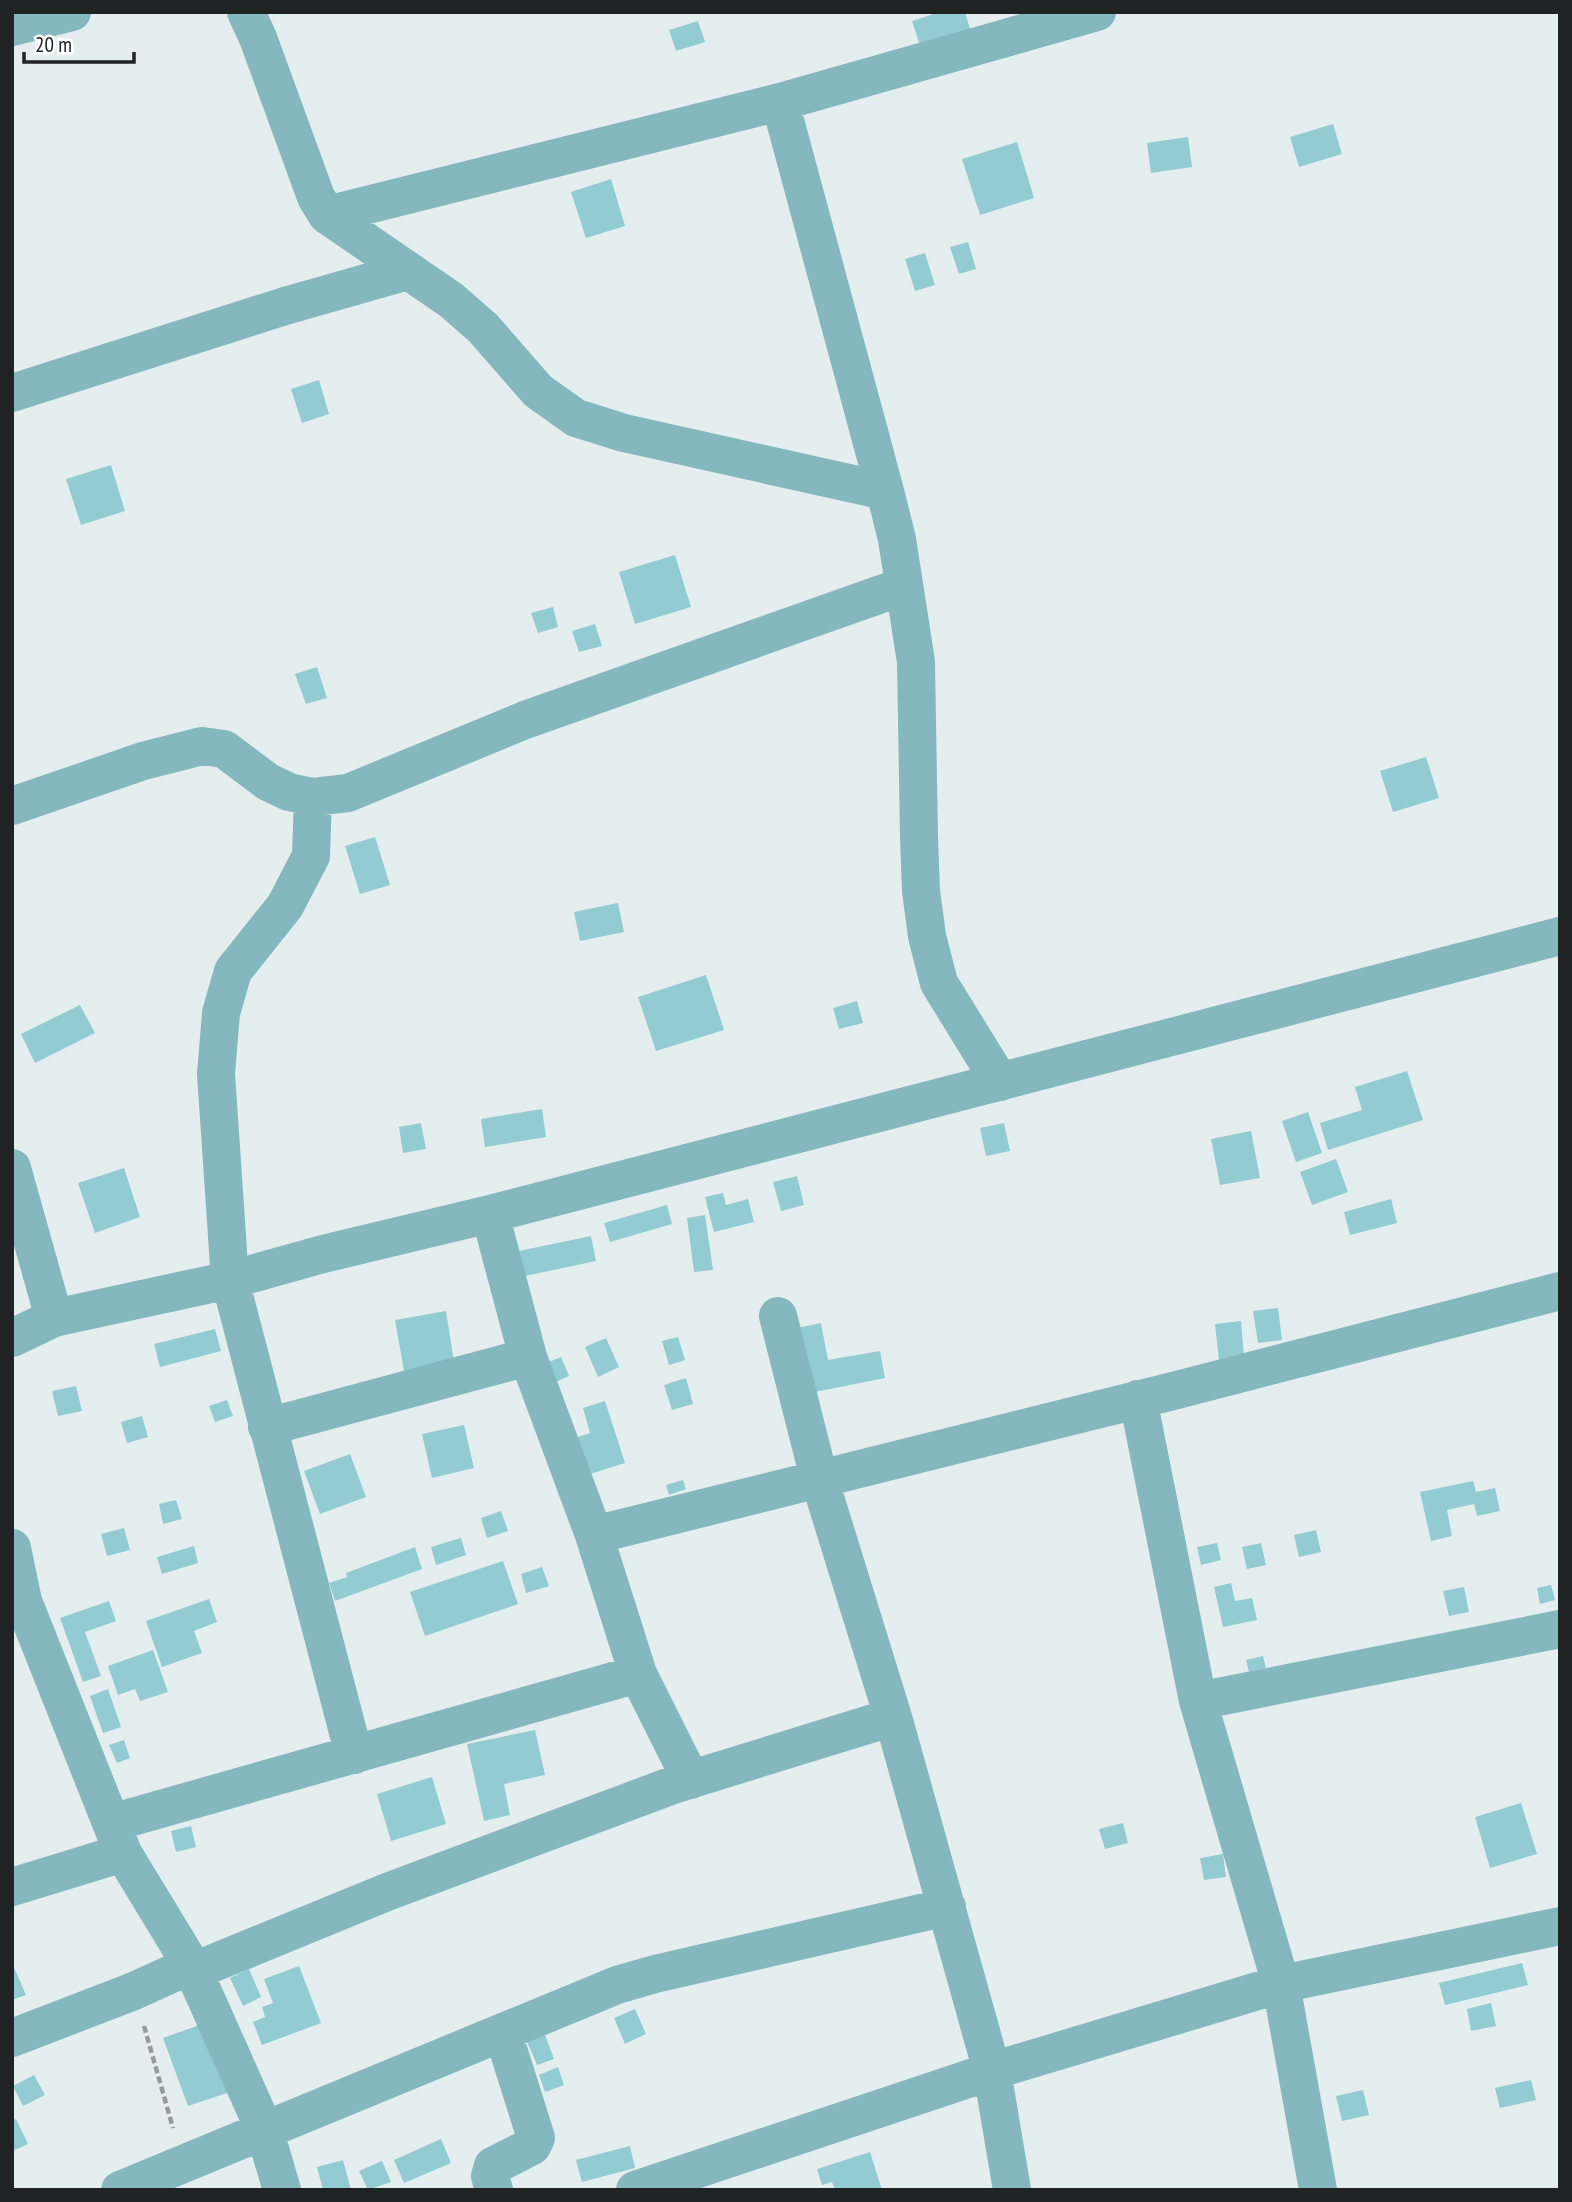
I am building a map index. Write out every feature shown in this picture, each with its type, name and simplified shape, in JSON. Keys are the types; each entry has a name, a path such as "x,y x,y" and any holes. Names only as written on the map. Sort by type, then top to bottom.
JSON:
{"street":[{"path":"12,27 72,12"},
{"path":"246,12 316,197 327,215 451,300 483,328 538,391 576,418 624,433 885,491"},
{"path":"327,215 780,102 1097,12"},
{"path":"780,102 897,539 916,662 921,891 927,936 939,984 1000,1082"},
{"path":"12,393 285,306 408,271"},
{"path":"12,806 143,761 202,746 224,749 268,782 289,792 313,797 348,793 525,720 904,586"},
{"path":"313,797 311,856 285,906 233,971 221,1013 216,1074 230,1280 354,1755"},
{"path":"12,1338 54,1318 230,1280 1560,936"},
{"path":"12,1168 24,1251 54,1318"},
{"path":"490,1214 528,1357 594,1535 638,1674 691,1780"},
{"path":"594,1535 1560,1291"},
{"path":"778,1317 819,1478 893,1717 992,2071 1012,2190"},
{"path":"267,1427 528,1357"},
{"path":"1138,1399 1198,1701 1281,1984 1318,2190"},
{"path":"12,1548 18,1602 117,1838 192,1968 264,2129 282,2190"},
{"path":"1198,1701 1560,1629"},
{"path":"12,1887 117,1838 354,1755 638,1674"},
{"path":"12,2038 387,1892 691,1780 893,1717"},
{"path":"120,2190 582,1998 655,1975 947,1907"},
{"path":"635,2190 992,2071 1281,1984 1560,1926"},
{"path":"494,2190 490,2175 493,2166 532,2146 536,2138 503,2032"}],"path":[{"path":"134,1991 183,2163"}],"building":[{"path":"940,12 965,12 973,39 923,55 912,21"},
{"path":"698,21 705,42 676,51 669,30"},
{"path":"1333,124 1342,154 1299,167 1290,137"},
{"path":"1188,137 1192,167 1151,173 1147,143"},
{"path":"1017,142 1034,198 980,215 962,159"},
{"path":"611,179 625,226 586,238 571,192"},
{"path":"968,242 976,269 959,274 950,247"},
{"path":"925,253 935,285 915,291 905,259"},
{"path":"319,380 329,414 302,423 291,389"},
{"path":"111,465 125,511 81,525 66,479"},
{"path":"675,555 691,607 635,624 619,572"},
{"path":"553,607 558,627 538,633 531,613"},
{"path":"595,624 602,646 579,652 572,631"},
{"path":"317,667 327,698 306,704 295,674"},
{"path":"1426,757 1439,798 1393,812 1380,771"},
{"path":"375,837 390,885 360,894 345,846"},
{"path":"618,903 624,932 580,941 574,912"},
{"path":"706,975 724,1030 656,1051 638,997"},
{"path":"857,1001 863,1023 839,1029 833,1008"},
{"path":"80,1005 95,1033 35,1063 21,1034"},
{"path":"1407,1071 1423,1120 1328,1150 1320,1123 1362,1110 1355,1087"},
{"path":"542,1109 546,1137 485,1147 481,1119"},
{"path":"1308,1112 1322,1153 1296,1162 1282,1121"},
{"path":"421,1123 426,1149 403,1153 399,1127"},
{"path":"1004,1123 1010,1151 986,1156 980,1128"},
{"path":"1251,1131 1260,1178 1220,1185 1211,1139"},
{"path":"1336,1159 1348,1192 1312,1205 1300,1172"},
{"path":"124,1168 140,1217 95,1233 78,1183"},
{"path":"797,1176 804,1205 781,1211 773,1182"},
{"path":"723,1193 726,1205 748,1199 754,1222 714,1232 705,1197"},
{"path":"1391,1199 1397,1223 1350,1235 1344,1212"},
{"path":"667,1205 672,1224 610,1242 604,1223"},
{"path":"705,1215 713,1270 694,1272 687,1218"},
{"path":"591,1236 596,1261 525,1276 519,1251"},
{"path":"1278,1308 1282,1340 1258,1343 1253,1311"},
{"path":"446,1311 454,1362 404,1371 395,1320"},
{"path":"1241,1321 1244,1358 1219,1360 1215,1324"},
{"path":"821,1323 828,1360 880,1351 885,1378 810,1393 797,1328"},
{"path":"215,1329 221,1351 160,1367 154,1344"},
{"path":"678,1337 685,1360 669,1365 662,1341"},
{"path":"606,1338 619,1367 598,1377 585,1347"},
{"path":"561,1357 569,1376 551,1384 544,1364"},
{"path":"686,1378 693,1404 672,1410 664,1385"},
{"path":"76,1386 82,1411 58,1416 52,1391"},
{"path":"227,1400 233,1416 215,1422 209,1406"},
{"path":"605,1401 625,1463 584,1476 572,1439 590,1433 583,1408"},
{"path":"142,1416 148,1437 127,1443 121,1422"},
{"path":"464,1425 474,1468 432,1478 422,1434"},
{"path":"350,1454 366,1497 320,1514 304,1471"},
{"path":"683,1480 686,1489 669,1495 666,1485"},
{"path":"1473,1481 1476,1492 1495,1488 1500,1511 1477,1516 1474,1504 1447,1510 1452,1536 1431,1541 1420,1492"},
{"path":"176,1500 182,1519 163,1524 159,1504"},
{"path":"501,1511 508,1531 487,1538 481,1518"},
{"path":"124,1528 130,1550 107,1556 101,1534"},
{"path":"1316,1530 1321,1552 1299,1557 1294,1535"},
{"path":"461,1538 466,1555 436,1565 431,1547"},
{"path":"1217,1543 1221,1560 1201,1565 1197,1547"},
{"path":"1261,1543 1266,1565 1247,1569 1242,1547"},
{"path":"194,1546 198,1563 162,1574 157,1557"},
{"path":"415,1547 422,1569 335,1601 329,1583 347,1577 346,1573"},
{"path":"503,1561 518,1604 425,1636 410,1592"},
{"path":"542,1567 549,1586 526,1593 521,1574"},
{"path":"1231,1583 1235,1601 1252,1598 1257,1620 1223,1627 1214,1587"},
{"path":"1551,1585 1555,1600 1540,1604 1537,1588"},
{"path":"1464,1587 1469,1612 1449,1616 1443,1591"},
{"path":"209,1599 217,1622 194,1631 202,1653 162,1667 146,1621"},
{"path":"109,1601 116,1621 85,1632 101,1676 83,1682 60,1618"},
{"path":"153,1650 168,1692 140,1701 135,1689 118,1695 108,1666"},
{"path":"1263,1656 1266,1668 1249,1672 1246,1660"},
{"path":"108,1689 121,1727 103,1733 90,1696"},
{"path":"535,1730 545,1775 504,1784 510,1815 484,1821 467,1744"},
{"path":"124,1740 130,1758 117,1763 109,1745"},
{"path":"432,1777 446,1824 391,1841 377,1794"},
{"path":"1521,1803 1537,1854 1490,1868 1475,1817"},
{"path":"1123,1823 1128,1843 1105,1849 1099,1829"},
{"path":"191,1826 196,1847 176,1852 171,1831"},
{"path":"1223,1854 1226,1877 1204,1880 1200,1858"},
{"path":"12,1963 26,1995 12,2000"},
{"path":"1522,1963 1528,1985 1445,2005 1439,1983"},
{"path":"299,1966 321,2023 262,2045 253,2022 265,2017 262,2007 273,2003 264,1979"},
{"path":"249,1969 261,1997 243,2006 230,1978"},
{"path":"1491,2003 1496,2026 1471,2031 1467,2009"},
{"path":"635,2009 646,2034 625,2044 614,2018"},
{"path":"205,2023 230,2092 188,2106 163,2038"},
{"path":"544,2032 554,2059 537,2065 526,2039"},
{"path":"558,2067 564,2085 545,2092 539,2075"},
{"path":"34,2075 45,2095 23,2106 13,2086"},
{"path":"1531,2080 1536,2100 1500,2108 1495,2088"},
{"path":"1363,2090 1369,2115 1342,2121 1336,2096"},
{"path":"16,2119 28,2144 12,2151 12,2121"},
{"path":"441,2139 451,2163 404,2183 394,2160"},
{"path":"630,2146 635,2168 582,2182 576,2160"},
{"path":"870,2152 882,2190 835,2190 832,2182 822,2185 817,2169"},
{"path":"343,2160 351,2190 323,2190 317,2167"},
{"path":"382,2161 391,2182 368,2190 359,2171"}]}
